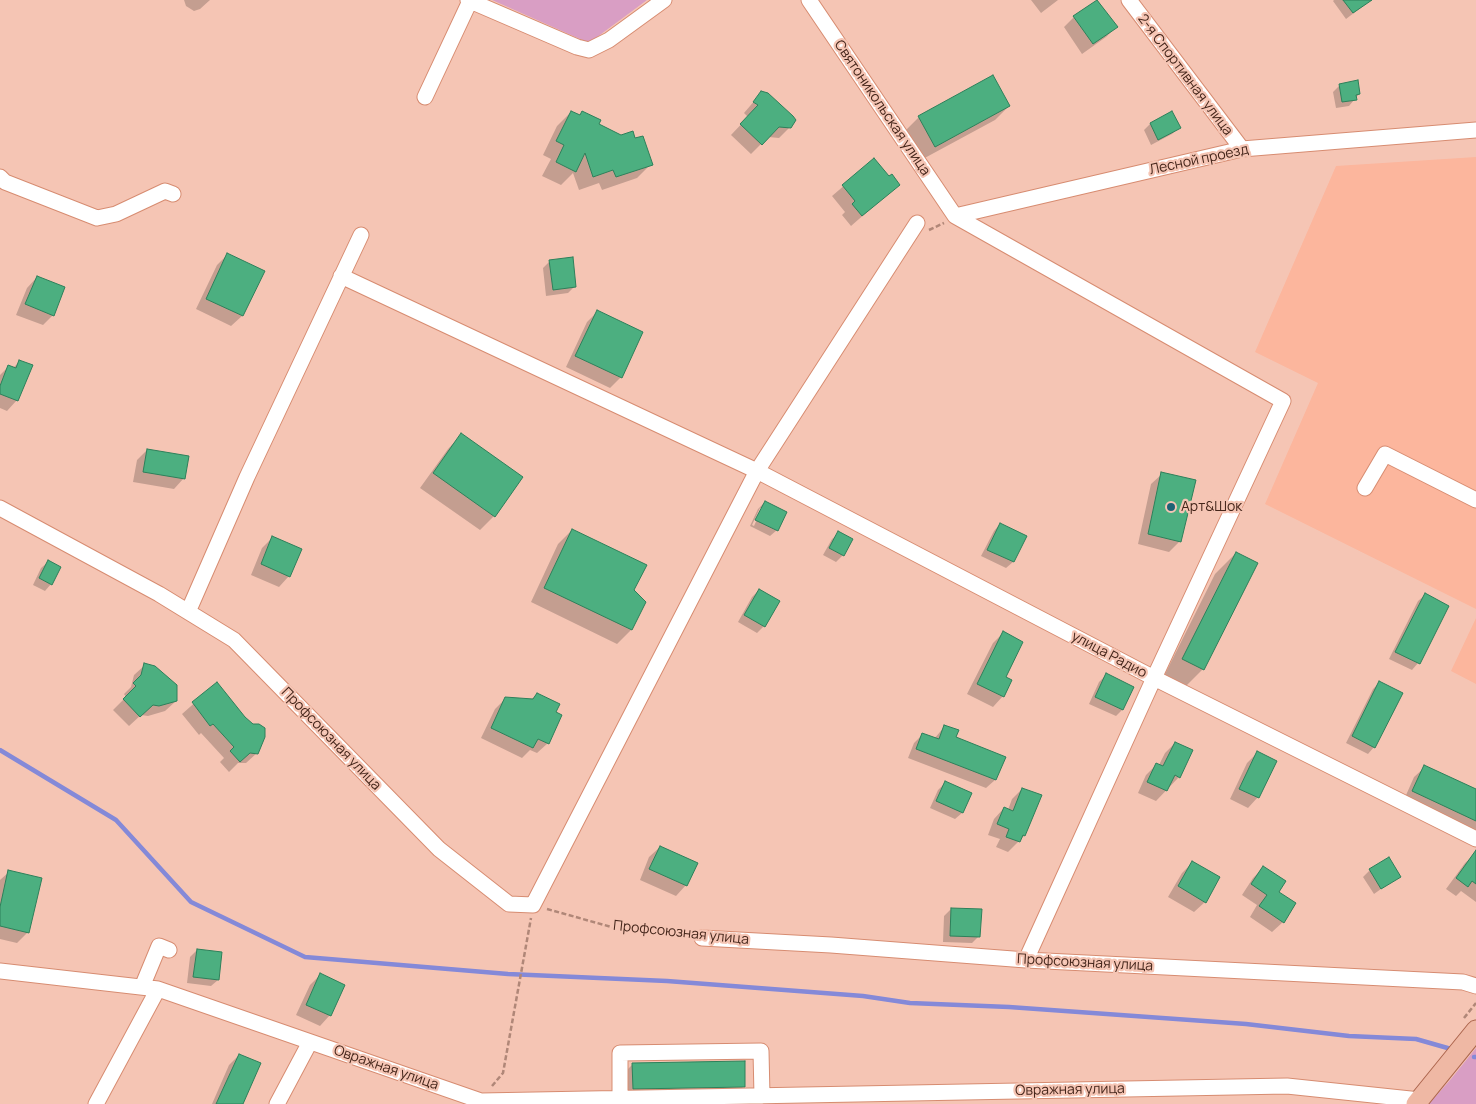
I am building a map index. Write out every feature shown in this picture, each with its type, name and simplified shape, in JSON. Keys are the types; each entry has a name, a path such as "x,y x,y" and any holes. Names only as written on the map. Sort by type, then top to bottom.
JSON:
{"main road":[{"path":"1418,1102 1476,1030"}],"street":[{"path":"425,97 469,0 577,48 589,50 609,40 664,0"},
{"name":"Святоникольская улица","path":"808,0 955,216"},
{"name":"2-я Спортивная улица","path":"1129,0 1242,149"},
{"name":"Лесной проезд","path":"955,216 1242,149 1476,130"},
{"path":"0,177 4,182 98,218 116,214 165,191 173,194"},
{"path":"955,216 1284,401 1154,678 1026,960"},
{"path":"533,905 751,468 917,223"},
{"path":"188,612 247,477 361,235"},
{"name":"улица Радио","path":"341,276 751,468 1154,678 1476,840"},
{"path":"1365,488 1385,454 1476,500"},
{"name":"Профсоюзная улица","path":"0,508 188,612 234,640 439,849 509,904 533,905"},
{"name":"Профсоюзная улица","path":"702,938 831,945 1026,960 1463,982 1476,986"},
{"path":"142,987 159,946 169,950"},
{"name":"Овражная улица","path":"0,971 158,989 480,1102 1287,1086 1418,1102"},
{"path":"96,1104 158,989"},
{"path":"277,1104 310,1042"},
{"path":"620,1098 620,1053 760,1051 762,1096"},
{"path":"993,1104 1004,1092"}],"path":[{"path":"917,223 930,230 955,216"},
{"path":"480,1102 503,1073 533,905"},
{"name":"Профсоюзная улица","path":"533,905 615,928 702,938"}],"shaded area":[{"path":"492,0 647,0 589,43"},
{"path":"1476,157 1476,609 1265,504 1318,383 1255,352 1336,166"},
{"path":"1476,618 1476,684 1451,671"},
{"path":"1476,1048 1476,1104 1429,1104 1451,1079"}],"building":[{"path":"1097,0 1118,27 1093,44 1073,16"},
{"path":"1343,0 1372,0 1353,13"},
{"path":"993,75 1010,106 935,147 918,116"},
{"path":"1358,80 1360,94 1356,95 1357,100 1342,102 1339,84"},
{"path":"761,91 768,93 796,120 791,128 779,127 762,145 740,124 758,105 753,102"},
{"path":"571,111 580,115 582,111 601,120 599,124 621,135 633,131 635,138 643,136 653,165 616,177 613,170 593,177 585,153 576,172 556,162 564,145 556,141"},
{"path":"1172,111 1181,128 1158,140 1150,123"},
{"path":"874,158 889,176 892,174 900,185 862,216 852,204 855,201 842,185"},
{"path":"227,253 265,271 243,316 206,299"},
{"path":"573,257 576,287 553,290 549,260"},
{"path":"37,276 65,287 54,316 25,304"},
{"path":"597,310 643,332 622,378 575,356"},
{"path":"19,360 33,365 18,401 0,394 0,386 8,365 16,368"},
{"path":"461,433 523,477 495,517 433,473"},
{"path":"147,449 189,456 185,479 143,472"},
{"name":"Арт&Шок","path":"1161,472 1196,480 1181,542 1148,534"},
{"path":"765,501 787,512 778,531 755,520"},
{"path":"1000,523 1027,536 1014,562 987,550"},
{"path":"572,529 647,565 634,590 646,602 632,630 544,588"},
{"path":"838,531 853,539 844,556 829,548"},
{"path":"272,536 302,549 290,577 261,564"},
{"path":"1236,552 1258,563 1204,670 1182,659"},
{"path":"48,560 61,567 52,585 39,578"},
{"path":"759,589 780,601 765,627 744,615"},
{"path":"1425,593 1449,606 1420,664 1395,652"},
{"path":"1003,631 1023,642 1006,677 1012,680 1004,697 977,684"},
{"path":"144,663 155,666 177,685 177,701 159,706 153,705 140,717 123,699 136,686 133,683 141,675"},
{"path":"1106,673 1134,687 1123,710 1095,697"},
{"path":"1379,681 1403,693 1375,748 1352,736"},
{"path":"217,682 245,717 253,724 259,724 265,728 265,737 258,754 250,753 240,762 230,751 234,747 213,724 210,726 192,702"},
{"path":"537,693 560,704 556,712 562,715 549,744 538,739 533,748 491,728 505,697 533,699"},
{"path":"944,725 959,730 956,737 1006,757 996,780 916,749 922,733 939,739"},
{"path":"1175,742 1193,750 1180,778 1175,775 1167,791 1147,782 1156,763 1163,766"},
{"path":"1257,751 1277,761 1259,798 1239,789"},
{"path":"1424,765 1476,789 1476,821 1412,791"},
{"path":"945,781 972,793 963,813 936,801"},
{"path":"1022,788 1042,795 1025,836 1023,835 1020,842 1006,837 1009,829 997,824 1004,807 1013,811"},
{"path":"660,846 698,863 687,886 649,869"},
{"path":"1476,850 1476,884 1472,881 1468,887 1456,878"},
{"path":"1389,857 1401,877 1381,889 1369,869"},
{"path":"1192,861 1220,877 1206,903 1178,886"},
{"path":"1263,866 1286,881 1279,892 1296,903 1284,923 1259,906 1267,895 1251,884"},
{"path":"8,870 42,878 29,933 0,926 0,907"},
{"path":"951,908 982,909 980,937 950,936"},
{"path":"197,949 222,952 219,980 193,977"},
{"path":"320,973 345,985 331,1016 306,1005"},
{"path":"239,1054 261,1063 243,1104 216,1104"},
{"path":"745,1061 745,1087 633,1089 632,1063"}],"waterway":[{"path":"0,750 116,820 191,902 305,957 508,974 667,981 863,996 910,1003 1009,1007 1246,1024 1349,1036 1416,1039 1451,1049"}],"place":[{"name":"Арт&Шок","path":"1171,507"}]}
